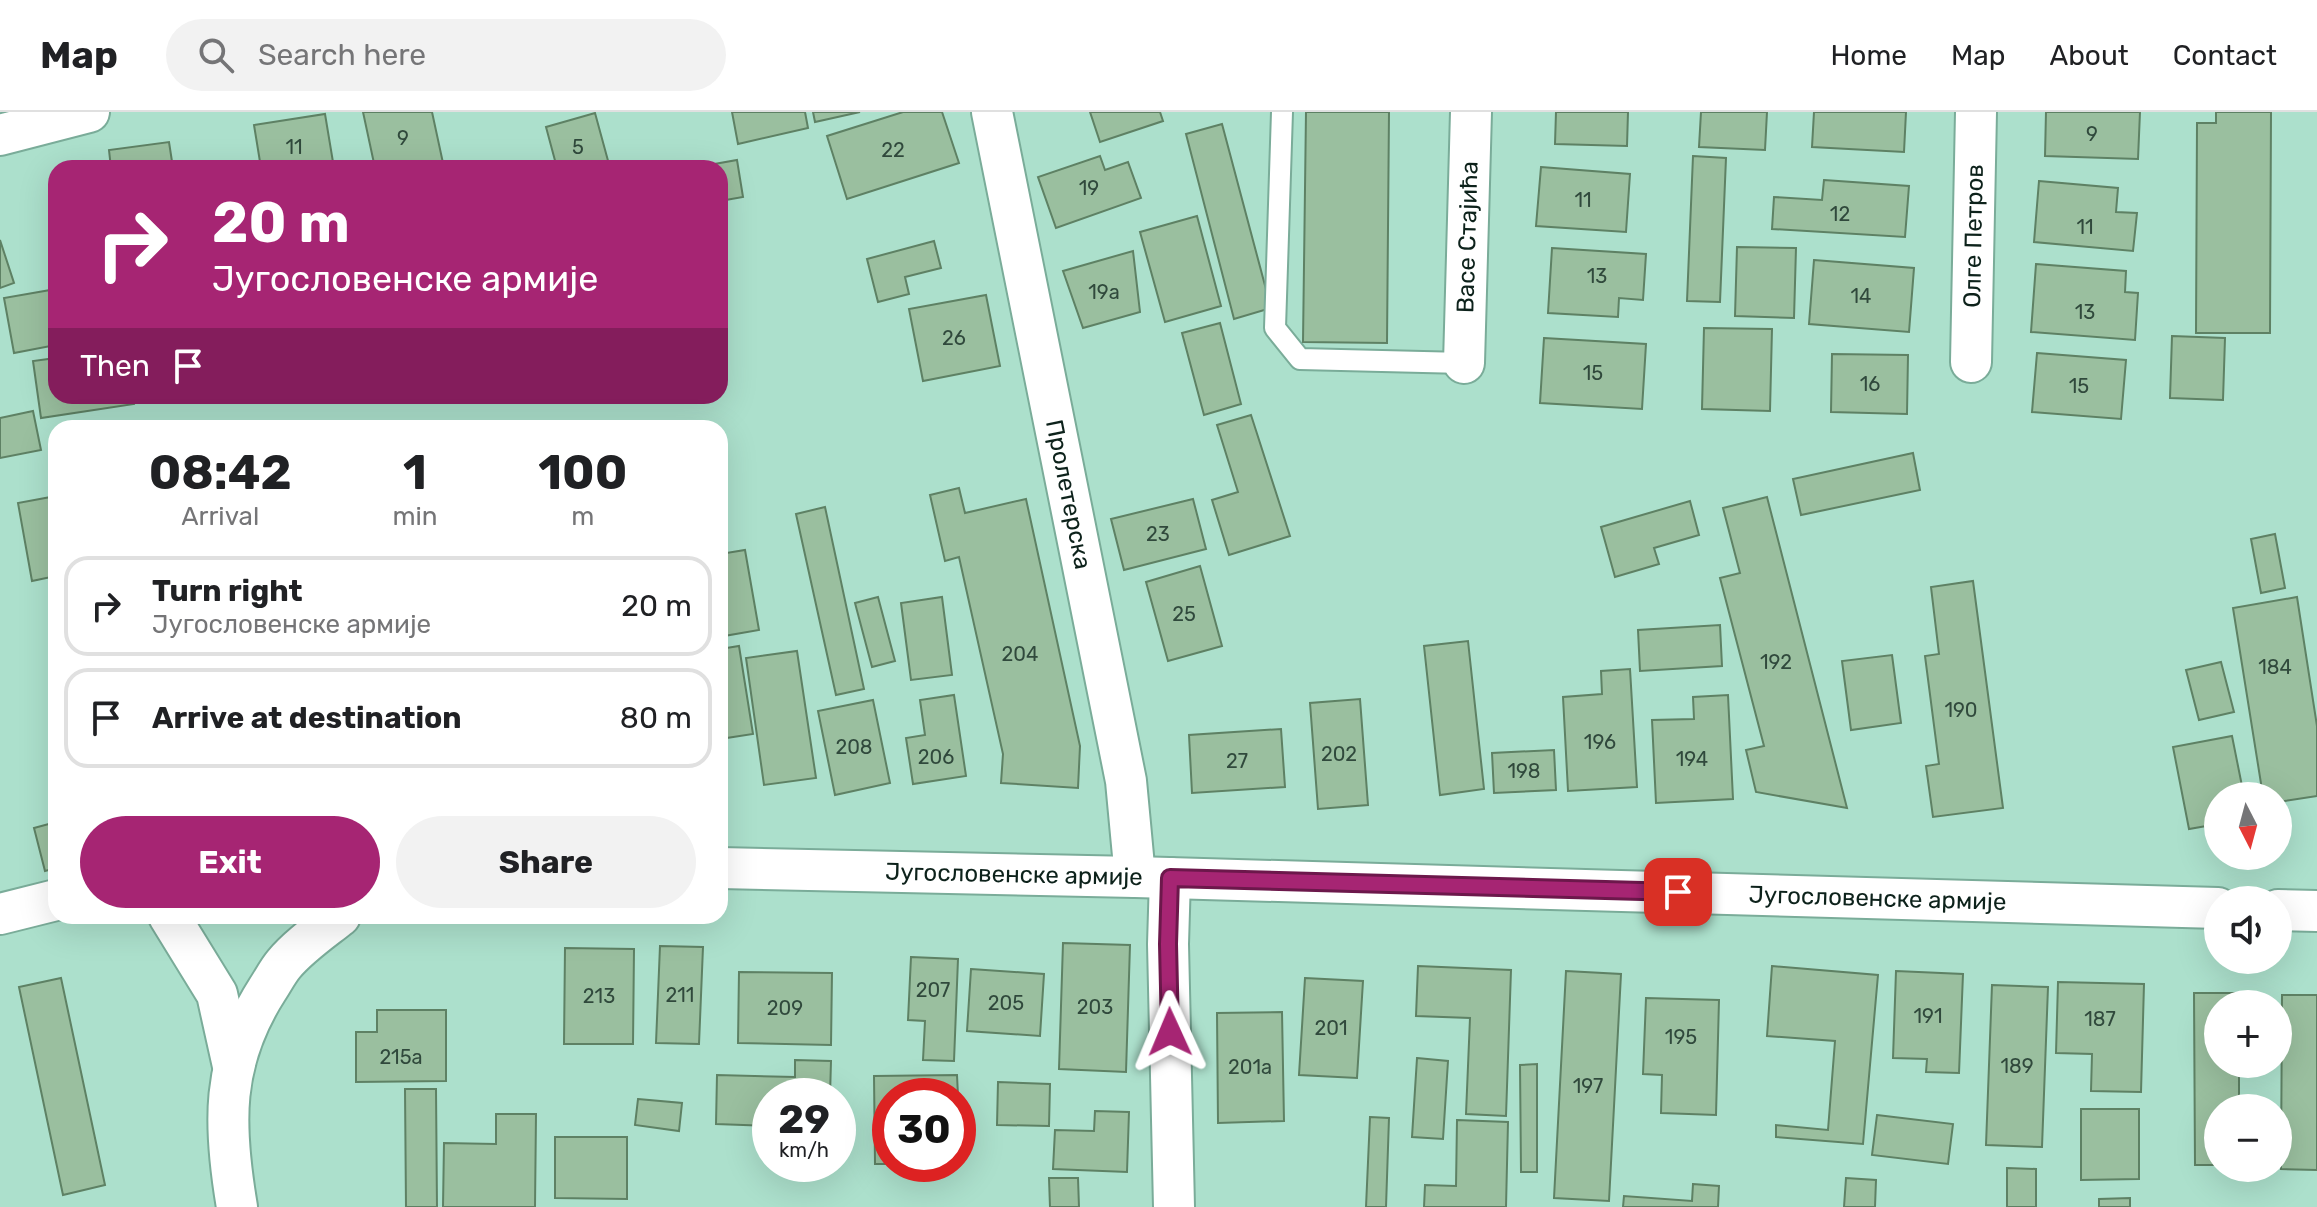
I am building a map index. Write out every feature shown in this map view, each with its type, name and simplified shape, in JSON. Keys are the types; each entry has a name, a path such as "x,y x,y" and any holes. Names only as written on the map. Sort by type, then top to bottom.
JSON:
{"street":[{"path":"0,135 89,112"},
{"name":"Пролетерска","path":"992,112 1126,781 1168,944 1174,1207"},
{"name":"Васе Стајића","path":"1464,363 1471,112"},
{"name":"Олге Петров","path":"1971,362 1976,112"},
{"name":"Југословенске армије","path":"728,868 1152,877 2204,908"},
{"path":"0,914 48,902"},
{"path":"2292,910 2317,911"},
{"path":"174,924 217,994 233,1066"},
{"path":"237,1207 230,1167 227,1111 233,1066 252,1014 284,964 331,924"}],"lane":[{"path":"1282,112 1275,328 1300,359 1464,363"}],"building":[{"path":"363,112 432,112 442,160 373,160"},
{"path":"732,112 805,112 808,128 738,144"},
{"path":"813,112 860,112 815,122"},
{"path":"903,112 942,112 959,163 847,199 827,136"},
{"path":"1090,112 1160,112 1163,121 1100,142"},
{"path":"1306,112 1389,112 1387,343 1303,342"},
{"path":"1556,112 1628,112 1627,146 1555,144"},
{"path":"1701,112 1767,112 1765,150 1699,147"},
{"path":"1814,112 1906,112 1904,152 1812,147"},
{"path":"2046,112 2140,112 2138,159 2045,156"},
{"path":"2216,112 2271,112 2270,333 2196,333 2197,123 2216,123"},
{"path":"595,113 608,160 555,160 546,127"},
{"path":"325,114 333,160 260,160 254,125"},
{"path":"1222,124 1271,308 1234,319 1186,134"},
{"path":"169,142 172,160 110,160 109,150"},
{"path":"1100,156 1105,170 1128,162 1141,198 1056,228 1038,177"},
{"path":"1693,156 1726,158 1720,302 1687,301"},
{"path":"737,160 743,197 728,200 728,162"},
{"path":"1541,167 1630,174 1626,232 1536,226"},
{"path":"1824,180 1909,186 1905,237 1772,229 1774,197 1822,200"},
{"path":"2039,181 2118,188 2116,212 2137,213 2133,251 2034,242"},
{"path":"1197,216 1221,306 1165,322 1140,232"},
{"path":"0,240 14,283 0,288"},
{"path":"934,241 941,268 905,277 909,294 878,302 867,259"},
{"path":"1737,247 1796,248 1794,318 1735,316"},
{"path":"1552,248 1646,254 1643,300 1619,298 1618,317 1548,313"},
{"path":"1133,251 1140,312 1083,328 1063,271"},
{"path":"1814,260 1914,268 1909,332 1809,324"},
{"path":"2036,264 2126,271 2125,292 2138,293 2135,340 2031,332"},
{"path":"48,290 48,347 14,353 4,298"},
{"path":"986,295 1000,366 923,381 909,309"},
{"path":"1220,323 1241,404 1204,415 1182,333"},
{"path":"1704,328 1772,329 1770,411 1702,409"},
{"path":"2172,336 2225,338 2223,400 2170,398"},
{"path":"1544,338 1646,344 1642,409 1540,403"},
{"path":"2037,353 2126,360 2121,419 2032,412"},
{"path":"1832,354 1908,355 1907,414 1831,412"},
{"path":"48,359 48,404 134,404 41,418 33,361"},
{"path":"33,411 41,450 0,458 0,418"},
{"path":"1251,415 1290,536 1229,555 1212,500 1238,492 1217,425"},
{"path":"1913,453 1920,490 1801,515 1793,479"},
{"path":"959,488 965,513 1026,499 1080,746 1078,788 1001,783 1003,754 959,557 945,561 930,495"},
{"path":"48,497 48,578 32,581 18,503"},
{"path":"1767,497 1847,808 1756,792 1746,750 1764,746 1720,578 1740,573 1723,508"},
{"path":"1193,499 1206,549 1124,570 1111,519"},
{"path":"1690,501 1699,535 1654,548 1659,564 1615,577 1601,527"},
{"path":"825,507 864,689 836,695 796,514"},
{"path":"2275,534 2285,588 2261,593 2251,539"},
{"path":"745,550 759,630 728,635 728,553"},
{"path":"1200,566 1222,646 1168,661 1146,582"},
{"path":"1973,581 2003,808 1933,817 1926,766 1939,764 1925,656 1939,654 1931,587"},
{"path":"878,597 895,661 872,667 855,603"},
{"path":"942,597 952,675 911,680 901,603"},
{"path":"2297,597 2317,726 2317,796 2292,800 2292,782 2261,782 2233,608"},
{"path":"1720,625 1722,666 1640,671 1638,630"},
{"path":"1468,641 1484,789 1440,795 1424,646"},
{"path":"739,646 753,734 728,738 728,648"},
{"path":"797,651 816,778 764,785 746,658"},
{"path":"1892,655 1901,723 1851,730 1842,661"},
{"path":"2221,662 2234,712 2199,720 2186,670"},
{"path":"1630,669 1637,787 1568,791 1563,697 1602,694 1601,671"},
{"path":"954,695 966,776 913,784 906,738 925,735 920,700"},
{"path":"1728,695 1733,799 1656,803 1652,720 1694,719 1693,697"},
{"path":"1360,699 1368,805 1318,809 1310,703"},
{"path":"873,700 890,783 835,795 818,711"},
{"path":"1281,729 1285,787 1192,793 1189,735"},
{"path":"2232,736 2241,782 2204,782 2204,826 2189,829 2173,747"},
{"path":"1554,750 1556,790 1494,793 1492,753"},
{"path":"48,824 48,870 45,871 34,828"},
{"path":"1063,943 1130,945 1126,1072 1059,1069"},
{"path":"660,946 703,947 699,1044 656,1043"},
{"path":"565,948 634,949 633,1044 564,1044"},
{"path":"911,957 958,959 954,1061 923,1060 925,1021 908,1020"},
{"path":"1418,966 1511,970 1506,1116 1466,1114 1470,1018 1416,1016"},
{"path":"1772,966 1878,975 1863,1144 1776,1137 1776,1125 1828,1130 1835,1041 1767,1036"},
{"path":"971,969 1044,974 1040,1036 967,1031"},
{"path":"1566,971 1621,974 1609,1201 1554,1198"},
{"path":"1896,971 1963,974 1959,1073 1926,1072 1927,1059 1893,1058"},
{"path":"739,972 832,973 831,1045 738,1043"},
{"path":"61,978 105,1185 63,1195 19,987"},
{"path":"1305,978 1363,981 1357,1078 1299,1075"},
{"path":"2058,982 2144,984 2141,1092 2091,1091 2092,1054 2056,1053"},
{"path":"1992,985 2048,987 2042,1147 1986,1145"},
{"path":"2194,993 2204,993 2204,1078 2239,1078 2239,1094 2204,1094 2204,1165 2195,1165"},
{"path":"2292,995 2317,995 2317,1170 2292,1169 2292,1094 2281,1094 2282,1078 2292,1078"},
{"path":"1646,998 1719,1000 1716,1115 1661,1113 1662,1075 1643,1074"},
{"path":"377,1010 446,1010 446,1081 356,1082 356,1032 377,1032"},
{"path":"1282,1012 1284,1121 1218,1123 1217,1013"},
{"path":"1417,1058 1448,1061 1443,1139 1412,1137"},
{"path":"795,1060 831,1061 831,1078 752,1078 752,1125 716,1124 717,1075 795,1077"},
{"path":"1537,1064 1537,1172 1521,1172 1520,1065"},
{"path":"957,1075 957,1078 874,1078 874,1076"},
{"path":"998,1082 1050,1084 1049,1126 997,1125"},
{"path":"405,1089 436,1089 437,1207 406,1207"},
{"path":"638,1099 682,1103 679,1131 635,1125"},
{"path":"2081,1109 2139,1109 2139,1179 2081,1180"},
{"path":"1095,1111 1129,1112 1127,1172 1053,1169 1055,1130 1094,1131"},
{"path":"496,1114 536,1114 535,1207 443,1207 444,1143 496,1144"},
{"path":"1877,1115 1953,1124 1948,1164 1872,1155"},
{"path":"1370,1117 1389,1118 1386,1207 1366,1207"},
{"path":"1457,1120 1508,1122 1506,1207 1424,1207 1425,1185 1456,1186"},
{"path":"555,1137 627,1137 627,1199 555,1198"},
{"path":"2007,1168 2036,1169 2036,1207 2007,1207"},
{"path":"1049,1178 1078,1178 1079,1207 1050,1207"},
{"path":"1846,1178 1876,1180 1875,1207 1844,1207"},
{"path":"1693,1184 1719,1186 1718,1207 1623,1207 1624,1196 1692,1201"},
{"path":"2130,1198 2130,1207 2099,1207 2099,1199"}],"route":[{"path":"1170,1032 1170,878 1678,892"}]}
